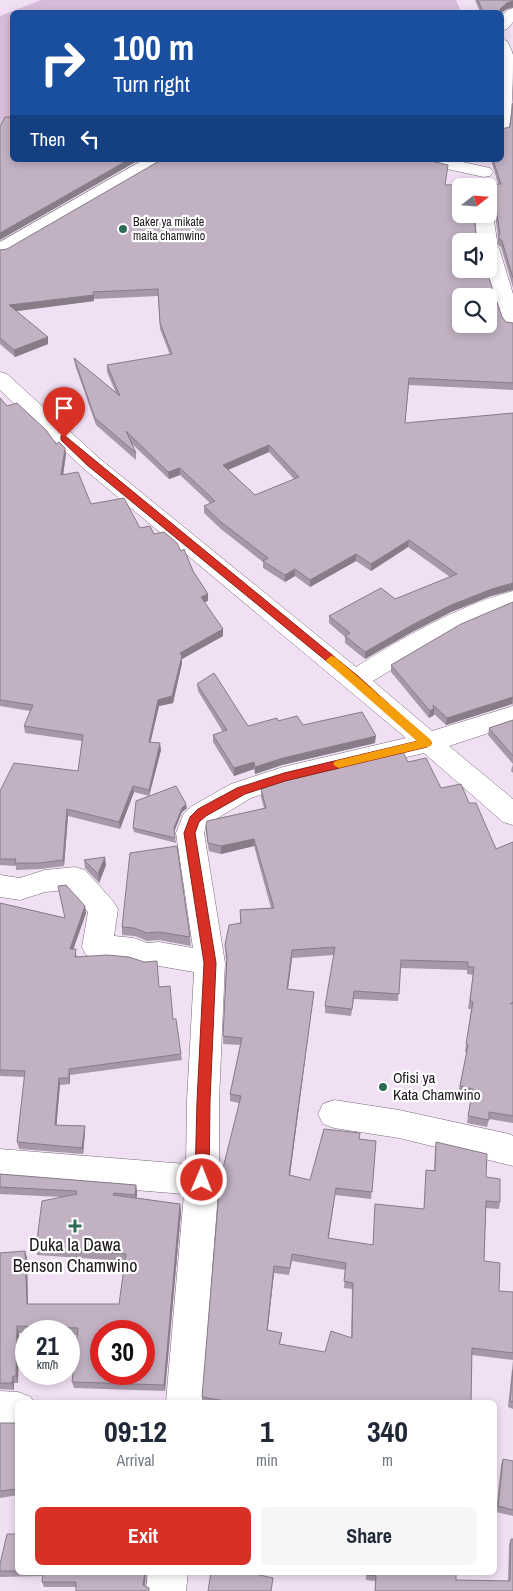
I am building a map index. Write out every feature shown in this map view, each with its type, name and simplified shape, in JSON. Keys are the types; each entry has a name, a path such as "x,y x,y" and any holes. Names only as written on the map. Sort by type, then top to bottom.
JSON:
{"street":[{"path":"504,23 513,13"},
{"path":"504,50 511,84 504,116"},
{"path":"0,250 153,162"},
{"path":"439,162 486,173"},
{"path":"497,277 513,323"},
{"path":"0,378 90,463 355,680 513,816"},
{"path":"355,680 426,636 460,618 513,599"},
{"path":"184,1400 202,1180 210,963 190,833 194,820 202,812 241,791 284,777 427,743 513,715"},
{"path":"0,886 20,889 45,881 75,878 103,909 97,947 134,950 144,955 159,954 210,963"},
{"path":"334,1114 399,1124 513,1151"},
{"path":"0,1164 202,1180"},
{"path":"0,1409 15,1410"},
{"path":"166,1591 168,1575"}],"shaded area":[{"path":"41,0 456,0 460,10 15,10"},
{"path":"10,12 10,126 0,126 0,16"}],"building":[{"path":"478,0 513,0 500,10 482,10"},
{"path":"513,103 513,278 502,241 498,237 500,234 498,184 501,184 494,162 504,162 504,128 510,127"},
{"path":"5,117 10,117 10,162 124,162 0,233 0,127"},
{"path":"158,162 435,162 448,165 445,185 452,185 452,223 475,223 476,233 452,233 452,278 489,278 492,288 452,288 452,333 497,333 497,302 502,317 506,322 513,323 513,383 409,378 405,423 513,413 513,583 451,605 365,652 345,636 350,633 329,616 381,588 395,599 457,574 409,540 371,564 356,554 310,580 295,569 285,575 263,561 268,558 221,522 204,506 215,501 180,468 168,472 126,431 136,453 95,418 74,358 120,396 107,365 172,354 160,323 158,289 93,292 94,295 9,305 48,337 14,350 0,338 0,250 7,249","holes":["269,445 299,477 255,495 223,465"]},
{"path":"0,398 7,406 17,403 46,430 56,444 59,442 65,448 61,475 78,472 91,504 124,498 140,528 150,526 154,534 164,532 177,543 181,551 184,549 193,571 208,594 201,597 223,629 180,653 182,656 172,696 158,700 149,742 160,743 149,790 133,786 119,822 67,809 63,860 40,863 15,863 16,859 0,859 0,791 14,763 78,771 83,735 24,726 33,705 0,700"},
{"path":"513,602 513,697 447,718 433,705 434,708 430,711 391,665 461,624"},
{"path":"214,673 248,726 277,718 278,721 297,716 303,725 362,712 376,736 283,758 255,767 254,762 234,768 213,735 227,730 197,684"},
{"path":"513,720 513,756 489,728"},
{"path":"403,752 408,762 426,758 441,788 461,784 469,803 476,803 496,849 513,842 513,1002 510,1004 513,1003 513,1116 489,1112 489,1120 468,1116 473,1089 460,1086 468,1045 466,1044 473,1002 470,1001 474,967 468,967 468,962 401,960 399,994 354,991 352,1009 325,1006 335,947 292,950 287,989 314,992 289,1175 310,1180 324,1129 360,1133 359,1139 376,1141 372,1192 336,1188 328,1238 373,1245 375,1204 424,1209 426,1170 435,1171 436,1142 487,1154 486,1177 500,1179 500,1202 486,1201 484,1261 500,1263 499,1291 513,1292 513,1353 472,1348 471,1400 219,1400 202,1397 220,1180 241,1096 230,1094 242,1038 223,1036 227,956 225,945 229,925 241,923 240,910 274,908 254,839 221,846 208,843 206,825 207,821 266,808 261,789 287,780","holes":["292,1254 346,1263 344,1281 353,1283 352,1338 331,1331 325,1352 279,1344 282,1333 267,1330 274,1266 290,1268"]},
{"path":"176,786 186,804 182,808 174,828 175,838 133,828 136,801"},
{"path":"177,846 190,937 159,932 147,933 134,928 122,927 130,853"},
{"path":"105,857 98,874 84,860"},
{"path":"66,885 85,906 70,949 76,949 75,957 107,955 129,957 144,962 157,961 159,987 170,986 173,1019 176,1019 181,1054 69,1069 69,1078 59,1078 55,1125 85,1126 82,1148 17,1142 25,1071 0,1070 0,903 65,918 58,886"},
{"path":"0,1174 136,1185 135,1195 114,1193 113,1195 180,1204 164,1385 155,1385 155,1320 90,1320 90,1383 80,1382 80,1320 15,1320 15,1376 13,1376 12,1383 0,1383 0,1253 25,1251 27,1304 119,1304 126,1254 36,1248 42,1201 77,1194 76,1191 0,1187"},
{"path":"513,1370 513,1402 510,1401"},
{"path":"0,1423 15,1423 15,1489 0,1491"},
{"path":"503,1459 513,1461 513,1510 498,1506"},
{"path":"7,1534 15,1534 15,1571 0,1571"},
{"path":"511,1539 513,1539 513,1591 375,1591 376,1576 367,1575 456,1575 456,1580 510,1581"},
{"path":"43,1575 145,1575 143,1585 149,1588 149,1591 76,1591 76,1582 42,1582"},
{"path":"211,1575 260,1575 273,1578 271,1591 208,1591"}],"slow traffic":[{"path":"331,660 427,743 339,764"}],"place":[{"name":"Baker ya mikate maita chamwino","path":"123,229"},
{"name":"Ofisi ya Kata Chamwino","path":"383,1087"},
{"name":"Duka la Dawa Benson Chamwino","path":"75,1226"}],"route":[{"path":"64,438 90,463 355,680 427,743 284,777 241,791 202,812 194,820 190,833 210,963 202,1180"}]}
